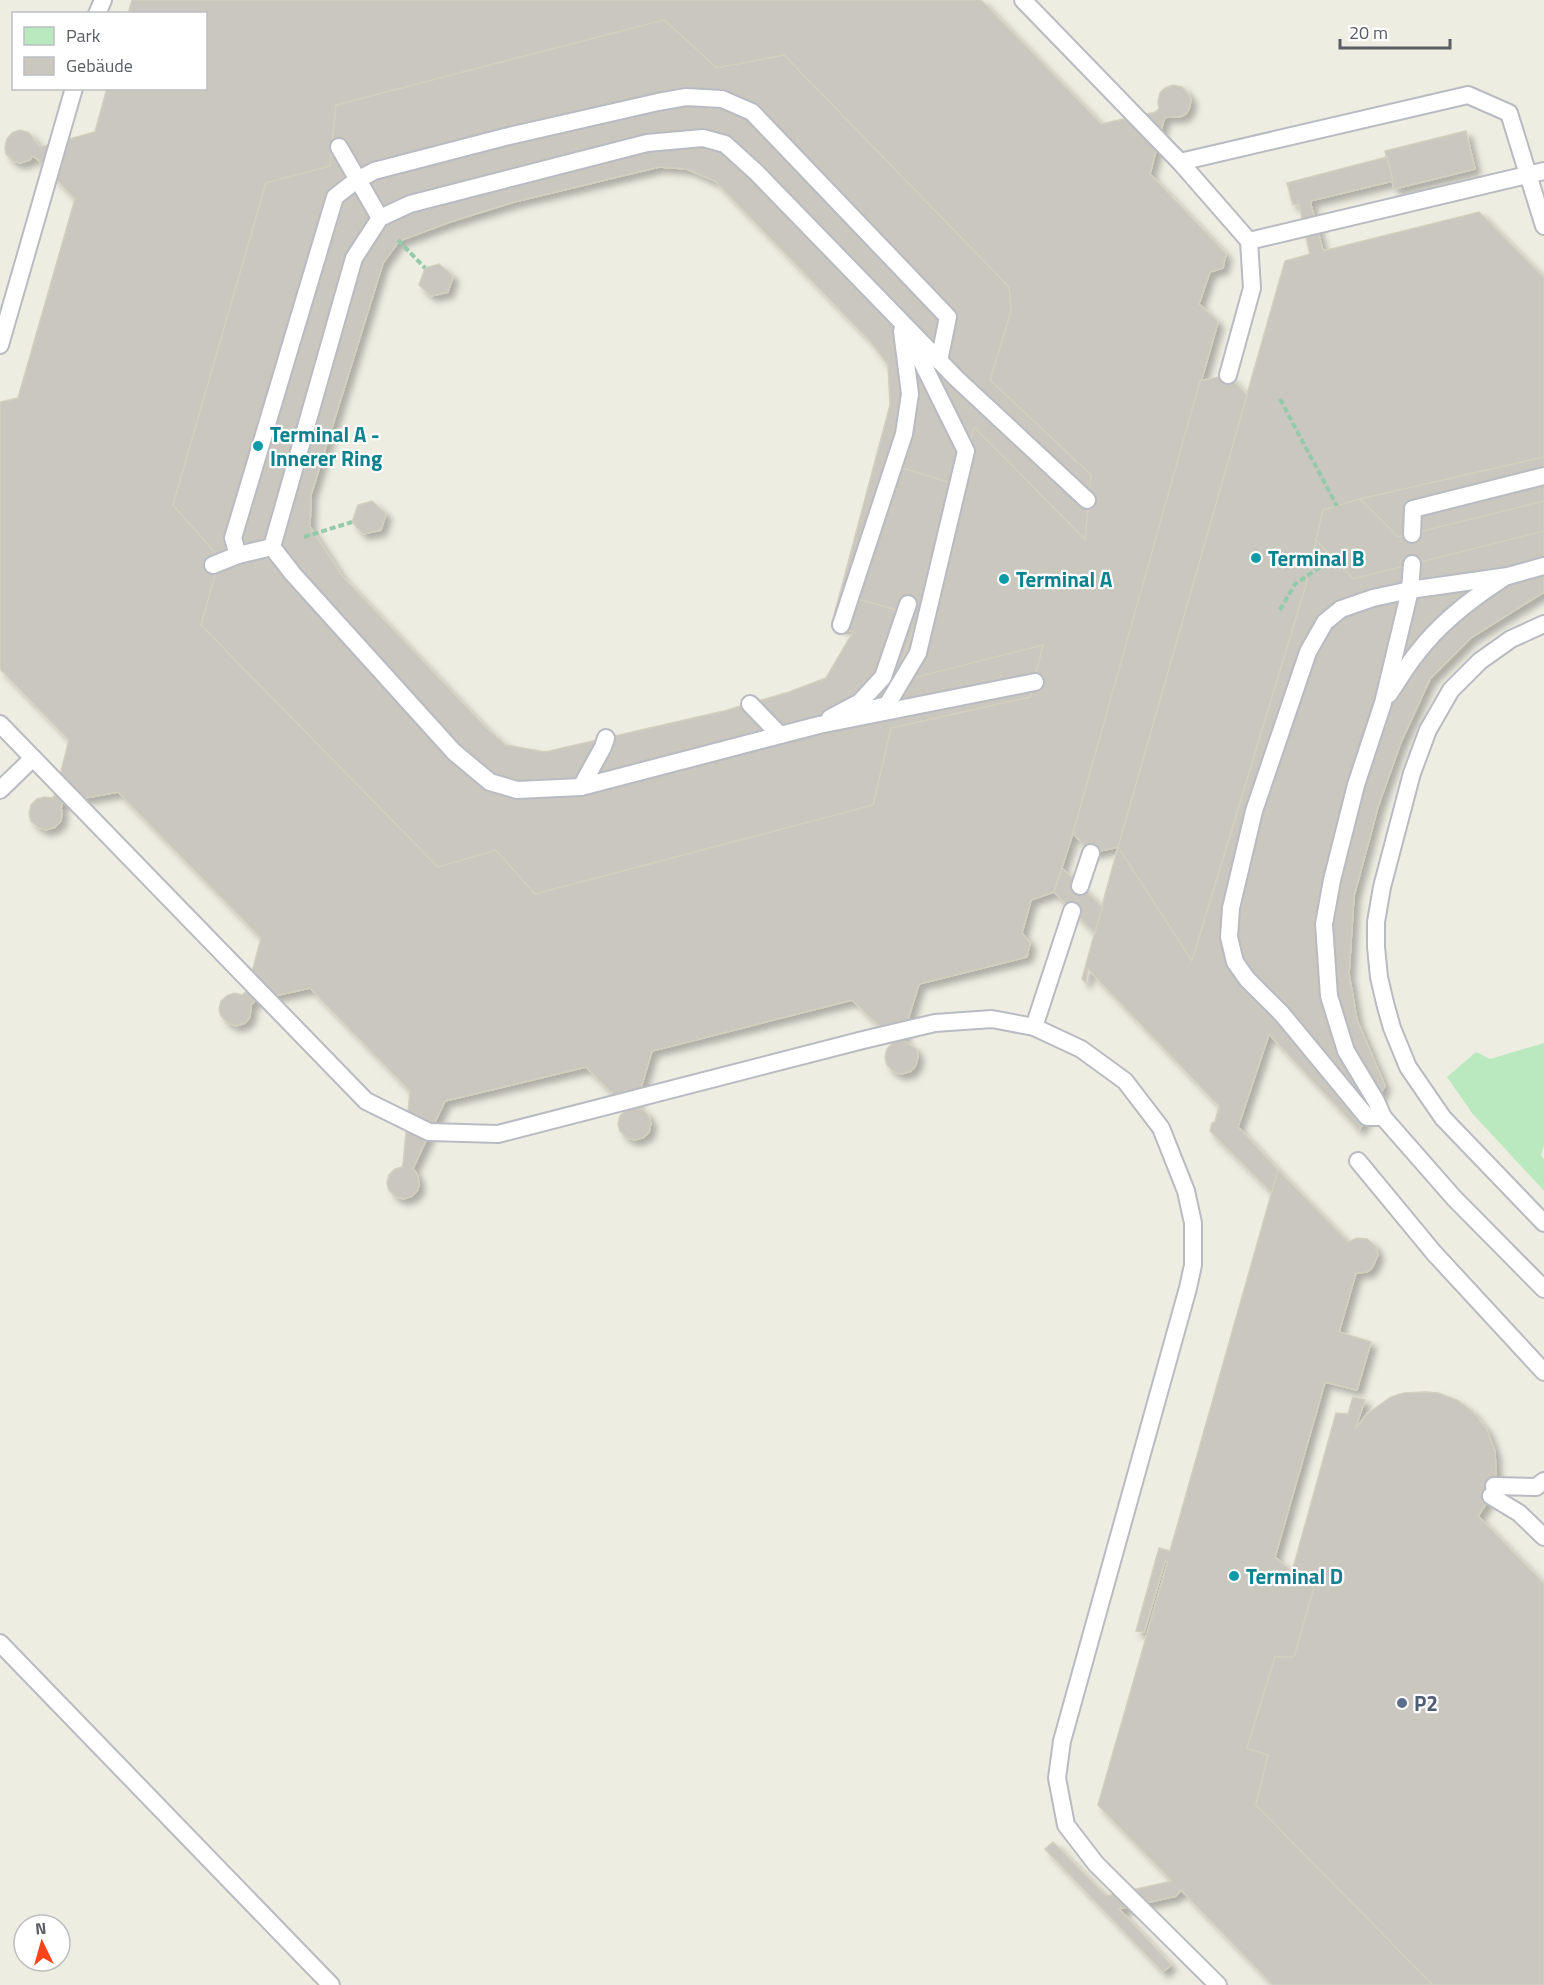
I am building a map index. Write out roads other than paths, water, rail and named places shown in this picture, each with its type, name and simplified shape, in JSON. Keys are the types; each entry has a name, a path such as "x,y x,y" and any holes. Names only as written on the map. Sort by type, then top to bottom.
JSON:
{"lane":[{"path":"1023,0 1180,162 1249,241 1252,288 1228,375"},
{"path":"0,345 73,90"},
{"path":"1180,162 1468,95 1509,113 1536,173 1544,226"},
{"path":"238,555 233,538 335,197 354,182 374,171 505,137 658,102 686,97 722,99 752,112 948,318 939,361"},
{"path":"272,546 354,258 381,218 410,204 647,142 703,138 725,144 756,172 939,361 1087,500"},
{"path":"339,147 381,218"},
{"path":"1249,241 1536,173"},
{"path":"841,625 904,434 910,394 903,352 901,321"},
{"path":"272,546 293,574 454,752 490,782 517,790 581,787 887,705 918,653 966,451 901,321"},
{"path":"1412,534 1413,509 1544,476"},
{"path":"213,565 238,555 272,546"},
{"path":"1412,564 1410,590 1383,703 1356,785 1332,880 1324,924 1329,996 1346,1051 1383,1117 1454,1198 1544,1289"},
{"path":"1383,1117 1367,1117 1282,1014 1247,979 1235,962 1229,937 1231,908 1254,811 1308,652 1325,622 1341,609 1359,602 1410,590 1508,576 1544,566"},
{"path":"1383,703 1418,651 1450,618 1473,598 1508,576"},
{"path":"819,725 860,702 883,676 908,603"},
{"path":"1544,624 1511,639 1480,661 1451,690 1428,730 1412,773 1382,887 1376,922 1379,977 1392,1028 1408,1067 1443,1118 1544,1223"},
{"path":"819,725 1035,682"},
{"path":"750,704 780,735"},
{"path":"0,724 366,1101 429,1132 498,1134 935,1023 992,1019 1034,1027 1081,1049 1125,1081 1161,1128 1186,1191 1193,1222 1192,1265 1188,1288 1062,1741 1057,1778 1066,1825 1096,1864 1218,1985"},
{"path":"581,787 606,738"},
{"path":"0,790 33,758"},
{"path":"1080,886 1091,854"},
{"path":"1034,1027 1072,910"},
{"path":"1358,1161 1434,1253 1544,1372"},
{"path":"1544,1481 1536,1487 1493,1491 1544,1537"},
{"path":"0,1643 332,1985"}],"place":[{"name":"Terminal A - Innerer Ring","path":"258,446"},
{"name":"Terminal B","path":"1256,558"},
{"name":"Terminal A","path":"1004,579"},
{"name":"Terminal D","path":"1234,1576"},
{"name":"P2","path":"1402,1703"}]}
